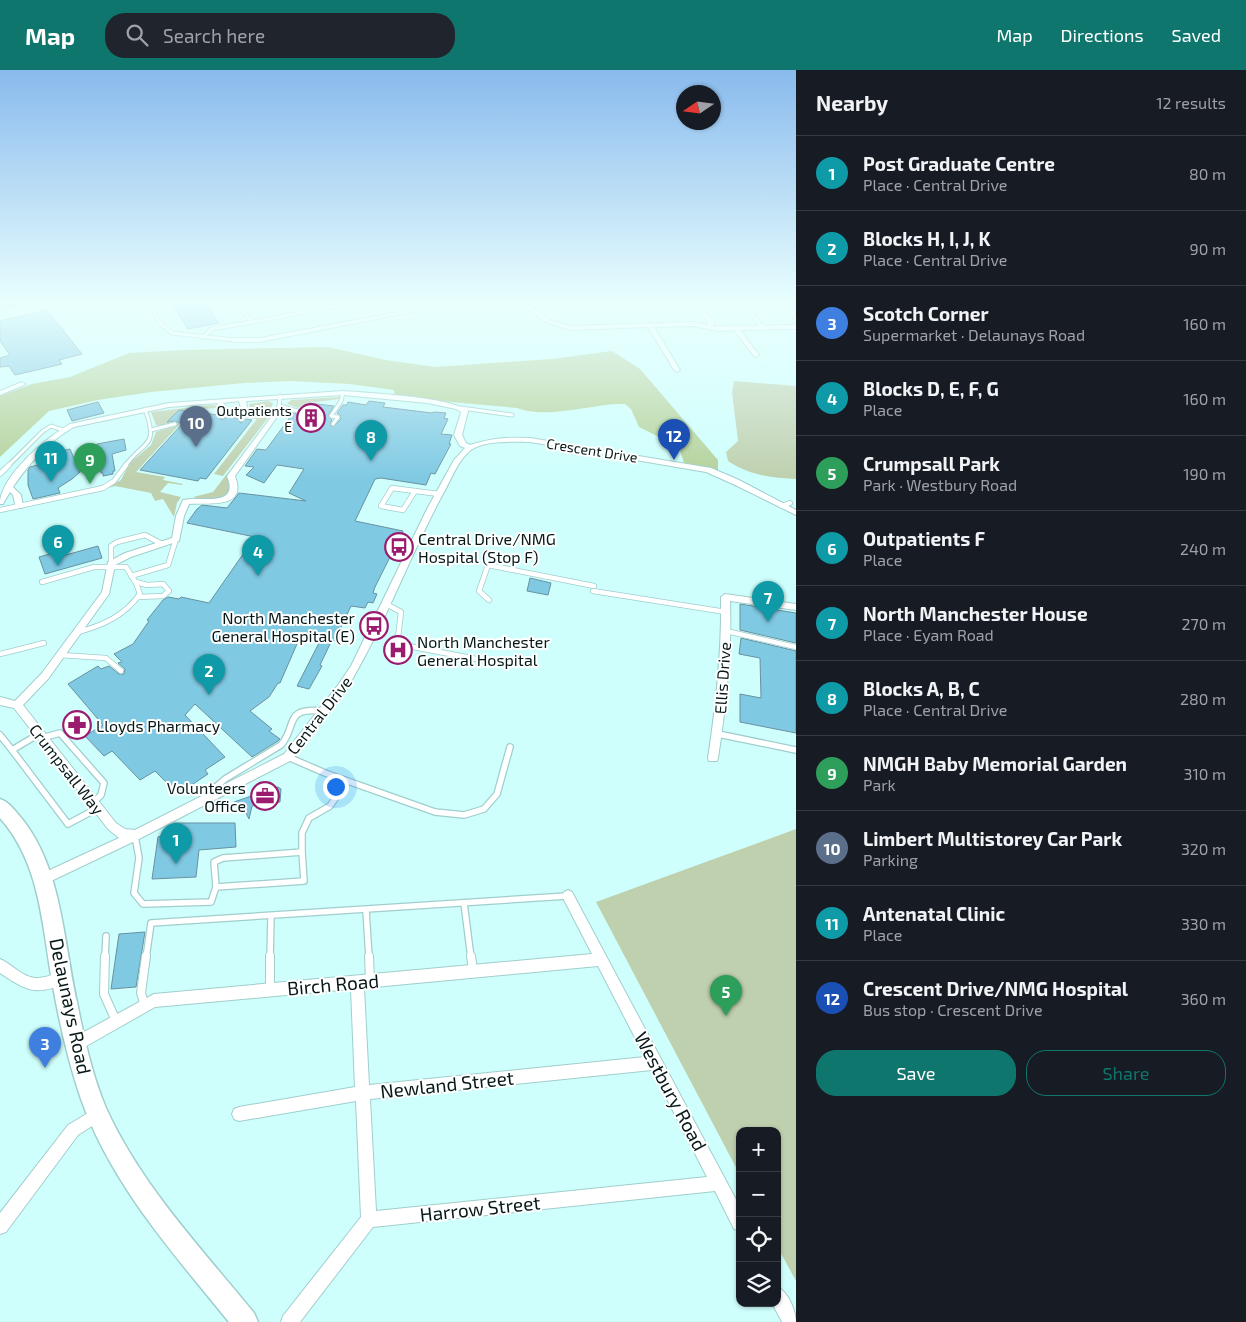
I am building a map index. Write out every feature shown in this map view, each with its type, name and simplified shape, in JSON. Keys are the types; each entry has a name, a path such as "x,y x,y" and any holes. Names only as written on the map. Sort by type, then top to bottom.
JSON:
{"street":[{"path":"673,361 678,370"},
{"path":"0,393 22,384"},
{"path":"0,502 26,462 46,441 63,430 72,425 145,409 242,399 343,393 428,401 461,408 465,415 458,436 463,444 469,448"},
{"path":"242,399 245,412 242,419"},
{"path":"219,401 224,410 223,416"},
{"path":"0,702 17,705 45,676 106,592 111,564 128,554 176,538 184,503 191,500 212,502 230,495 234,486 231,476 274,417"},
{"name":"Crescent Drive","path":"469,448 505,439 530,440 708,470 736,482 796,513"},
{"name":"Central Drive","path":"43,879 135,836 288,757 342,688 355,667 439,494 458,460 469,448"},
{"path":"9,488 14,490 18,496 19,506"},
{"name":"Ellis Drive","path":"713,758 718,734 726,631 725,597 796,607"},
{"name":"Crumpsall Way","path":"17,705 112,826 122,834 135,836"},
{"name":"Delaunays Road","path":"0,806 20,829 43,879 55,931 62,979 76,1044 98,1114 117,1154 146,1197 245,1322"},
{"name":"Westbury Road","path":"568,896 737,1217"},
{"name":"Birch Road","path":"76,1044 154,1001 602,959"},
{"path":"0,965 31,985 50,984 62,979"},
{"path":"289,1322 369,1220 362,1093 363,982"},
{"name":"Newland Street","path":"239,1114 362,1093 656,1063"},
{"path":"0,1226 73,1130 98,1114"},
{"name":"Harrow Street","path":"369,1220 719,1183"},
{"path":"781,1303 791,1322"}],"lane":[{"path":"334,424 338,417 331,416 341,401 343,393"},
{"path":"274,417 279,406 280,396"},
{"path":"279,406 301,412 312,410"},
{"path":"461,408 512,415"},
{"path":"0,510 89,491 114,483 132,458 148,443 151,430 145,409"},
{"path":"151,430 174,424"},
{"path":"0,474 43,431 51,426 63,430"},
{"path":"415,491 403,510 381,506 392,488 439,494"},
{"path":"782,506 790,503"},
{"path":"111,564 111,546 117,542 145,535 160,544"},
{"path":"132,576 168,565 174,553 176,538"},
{"path":"42,582 92,566 111,564 126,567 136,582 140,594 138,597 123,615 107,623 78,632"},
{"path":"489,600 478,591 488,565 594,588 726,612"},
{"path":"136,582 146,586 163,584 167,585 170,590 163,596 138,597"},
{"path":"386,604 401,612 398,637 408,646 502,664"},
{"path":"726,631 796,647"},
{"path":"0,654 44,643"},
{"path":"60,655 106,658 121,671"},
{"path":"199,803 213,787 285,741 291,720 299,711 306,709 324,711"},
{"path":"0,734 12,750 68,824 96,805 104,783 60,733 40,736 12,750"},
{"path":"718,734 796,750"},
{"path":"288,757 347,781 435,812 464,815 484,809 497,794 510,747"},
{"path":"216,887 304,880 302,833 309,818 330,806 347,781"},
{"path":"135,836 140,858 134,893 142,904 211,902 216,887 214,862 223,858 302,852"},
{"path":"145,1006 141,993 151,923 568,896"},
{"path":"464,902 473,970"},
{"path":"363,982 366,910"},
{"path":"270,989 271,916"},
{"path":"106,936 104,994 116,1022"}],"green space":[{"path":"108,361 396,361 435,367 517,361 628,361 640,369 718,460 718,472 684,463 679,447 639,427 631,409 625,404 542,412 395,397 394,390 350,384 291,381 244,383 151,392 98,400 49,411 0,457 0,396 32,384 70,377"},
{"path":"734,381 796,386 796,479 760,475 744,470 728,461 726,452 738,441 732,392"},
{"path":"340,397 339,399 309,403 306,408 308,408 307,411 298,410 303,405 313,401 304,404 298,408 287,404 291,400"},
{"path":"268,401 273,403 268,418 223,476 214,474 257,419 248,418 251,412 249,404"},
{"path":"212,405 219,406 220,408 196,409 193,412 179,410 168,422 172,423 161,427 156,425 151,412"},
{"path":"177,423 180,424 136,472 165,477 163,480 183,484 168,483 160,492 181,497 177,503 174,517 163,499 155,501 151,493 115,486 104,489 121,480 130,463 151,445 156,432 172,427"},
{"path":"230,470 228,475 230,492 226,496 212,500 193,497 213,492"},
{"path":"796,829 796,1281 781,1253 781,1127 736,1127 736,1167 596,902"}],"building":[{"path":"0,361 60,361 62,364 15,375 9,366 0,367"},
{"path":"369,401 385,403 383,407 446,413 444,418 448,419 441,434 452,435 449,444 451,444 435,474 431,473 426,485 381,478 375,479 355,521 403,531 375,587 373,593 377,594 373,603 368,602 365,608 351,606 340,629 345,630 340,642 332,640 320,665 322,666 309,689 297,686 320,641 300,637 280,683 278,683 269,697 250,711 272,729 269,731 280,739 252,757 195,704 185,715 225,757 205,770 208,774 178,794 155,771 140,780 112,751 104,756 85,736 103,725 68,684 98,666 101,669 109,666 119,674 124,674 125,669 118,663 122,662 114,654 133,644 149,621 147,620 163,600 168,597 179,599 181,597 209,603 255,537 187,523 197,509 202,505 227,508 239,493 306,501 289,493 304,469 277,465 264,483 246,475 254,467 245,466 257,449 266,450 293,413 301,415 315,412 314,407 306,408 309,403 334,406 328,416 332,420 330,425 333,427 341,419 337,413 343,405 347,405 348,402 366,405"},
{"path":"98,402 104,413 72,421 67,410"},
{"path":"179,410 218,415 222,420 228,416 237,418 241,423 246,419 252,420 206,479 200,478 198,481 140,470 182,424 175,421 167,422"},
{"path":"124,439 126,450 112,454 115,471 113,471 113,474 103,476 97,444"},
{"path":"70,449 80,472 58,488 60,493 33,499 28,485 28,470 30,467 48,462 45,455"},
{"path":"98,546 102,558 45,574 39,557 53,553 55,558"},
{"path":"530,578 551,583 548,595 527,591"},
{"path":"740,604 796,613 796,643 740,630"},
{"path":"741,638 796,651 796,733 740,722 740,694 761,698 760,658 739,654"},
{"name":"Volunteers Office","path":"278,787 281,789 280,802 252,806 249,819 242,805 235,805 234,802 260,793 262,790"},
{"path":"174,823 235,823 236,847 199,850 196,877 152,879 158,837 164,835 165,829 170,828"},
{"path":"145,932 136,987 111,989 119,934"}],"place":[{"name":"Outpatients E","path":"311,418"},
{"name":"Limbert Multistorey Car Park","path":"196,447"},
{"name":"Crescent Drive/NMG Hospital","path":"674,460"},
{"name":"Blocks A, B, C","path":"371,461"},
{"name":"Antenatal Clinic","path":"51,482"},
{"name":"NMGH Baby Memorial Garden","path":"90,484"},
{"name":"Central Drive/NMG Hospital (Stop F)","path":"399,547"},
{"name":"Outpatients F","path":"58,566"},
{"name":"Blocks D, E, F, G","path":"258,576"},
{"name":"North Manchester House","path":"768,622"},
{"name":"North Manchester General Hospital (E)","path":"374,626"},
{"name":"North Manchester General Hospital","path":"398,650"},
{"name":"Blocks H, I, J, K","path":"209,695"},
{"name":"Lloyds Pharmacy","path":"77,725"},
{"name":"Volunteers Office","path":"265,796"},
{"name":"Post Graduate Centre","path":"176,864"},
{"name":"Crumpsall Park","path":"726,1016"},
{"name":"Scotch Corner","path":"45,1068"}]}
